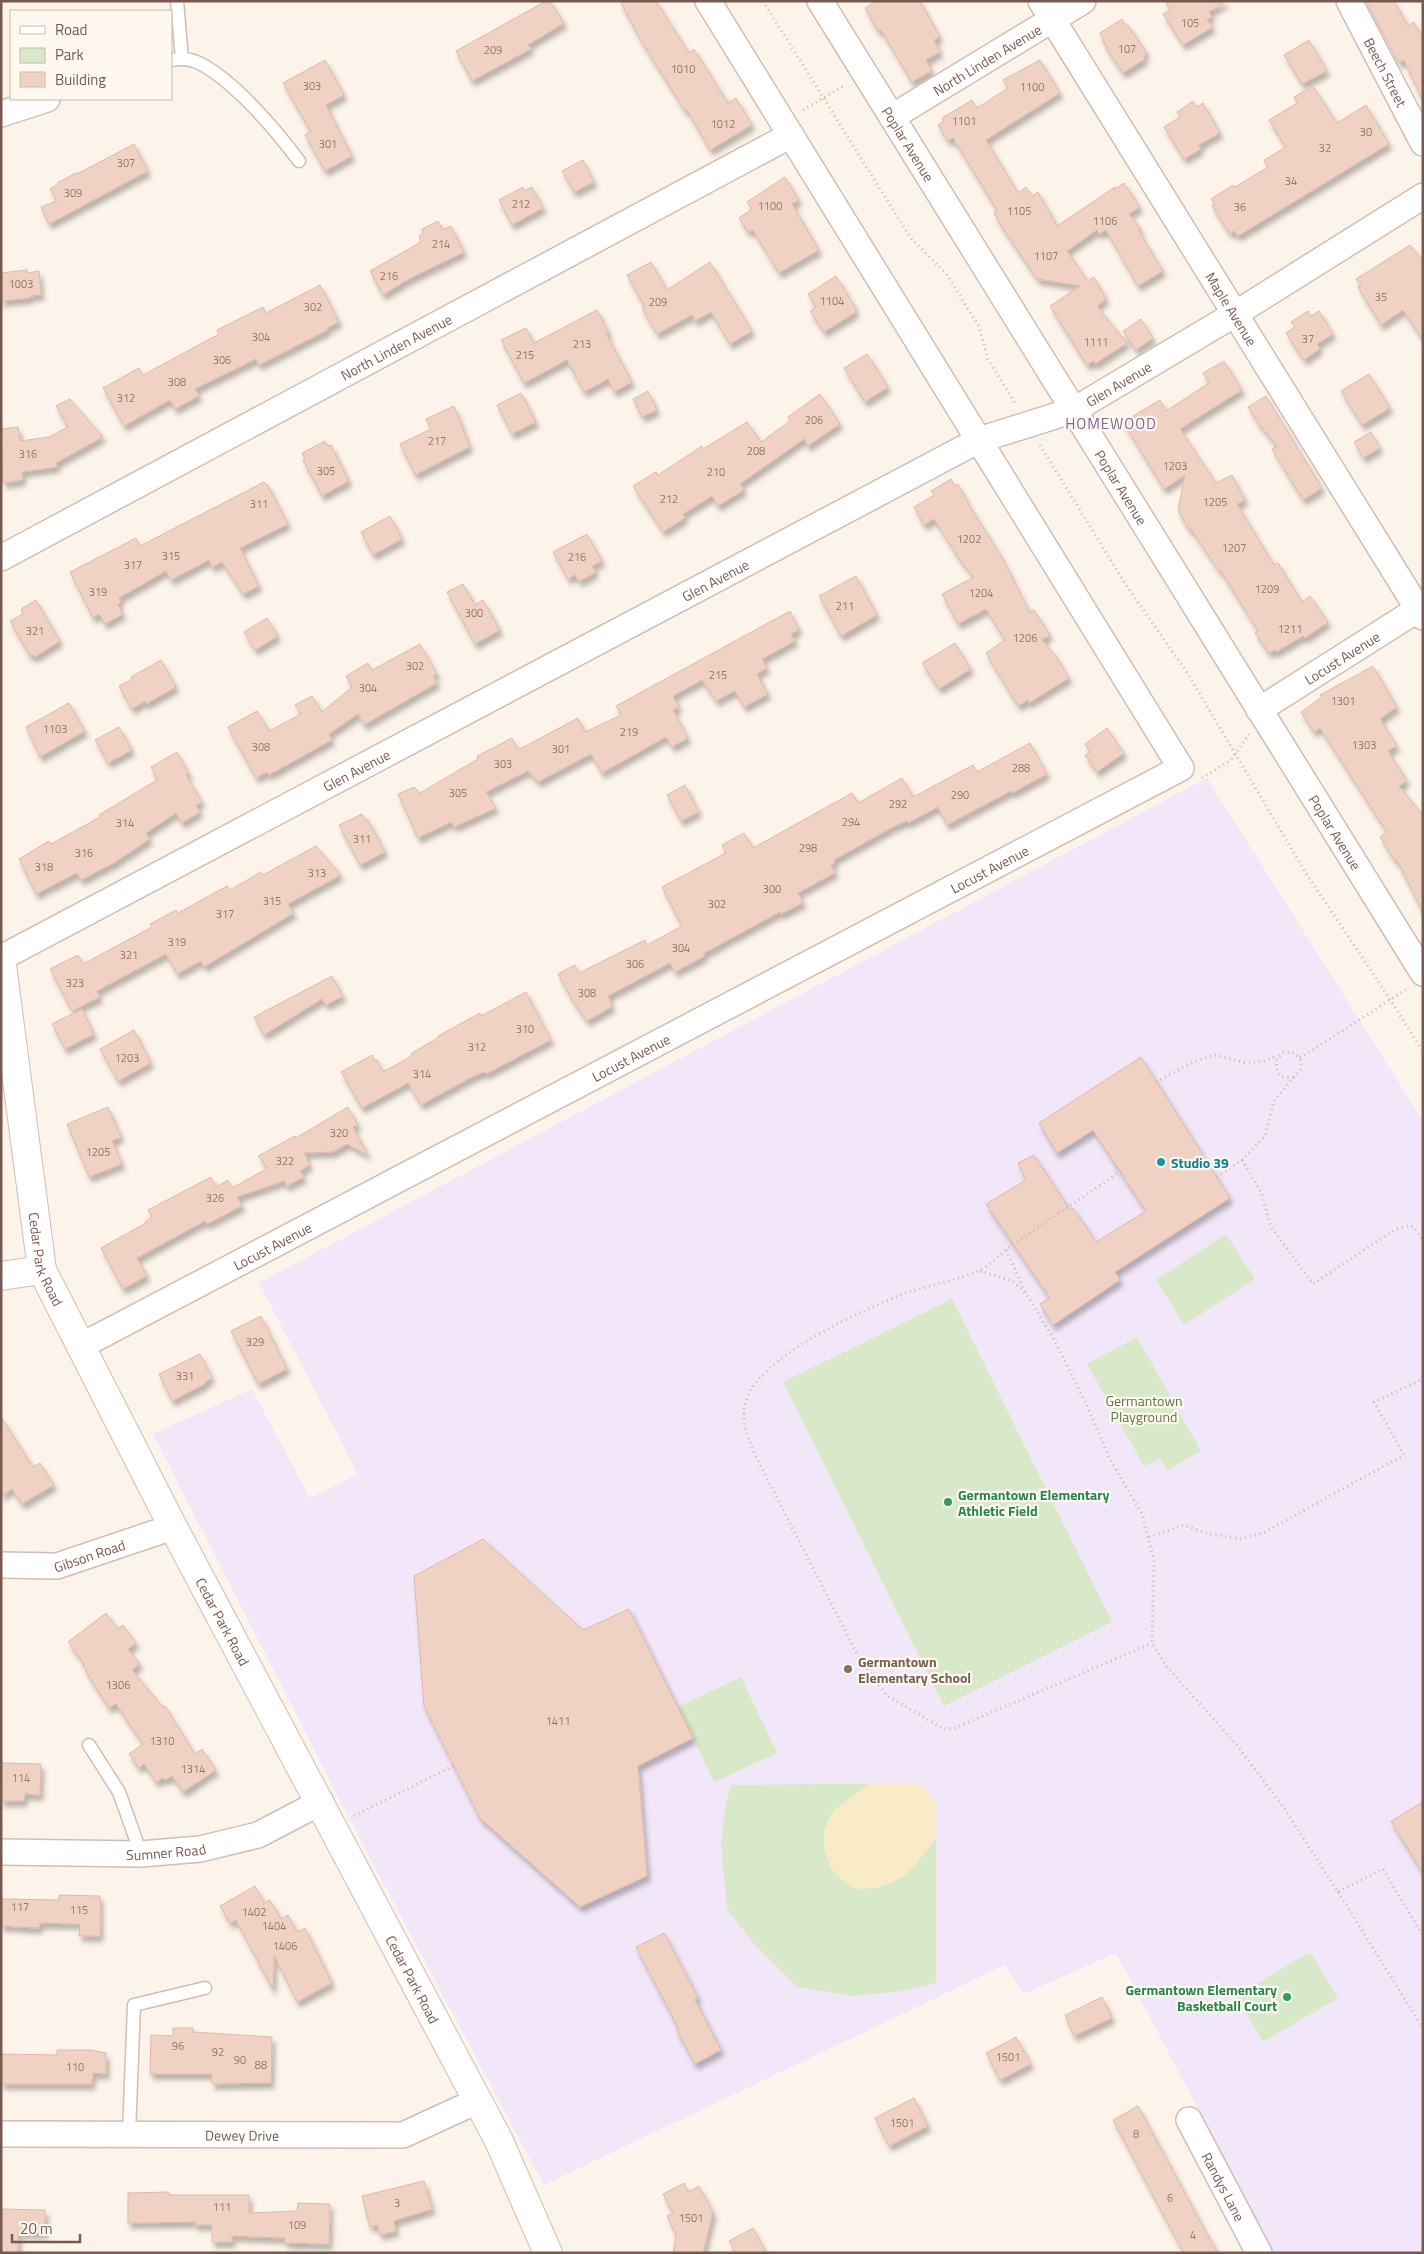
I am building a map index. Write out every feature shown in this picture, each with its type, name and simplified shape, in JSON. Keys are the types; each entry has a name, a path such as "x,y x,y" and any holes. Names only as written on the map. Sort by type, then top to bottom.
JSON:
{"street":[{"path":"708,1 979,440 1189,774"},
{"name":"Poplar Avenue","path":"820,1 1423,973"},
{"name":"North Linden Avenue","path":"892,117 1047,10 1083,1"},
{"name":"Beech Street","path":"1349,1 1423,143"},
{"name":"Maple Avenue","path":"1047,10 1421,611"},
{"path":"1,114 44,100"},
{"name":"North Linden Avenue","path":"1,558 786,128"},
{"name":"Glen Avenue","path":"1,958 979,440 1074,410 1235,314 1423,196"},
{"name":"Locust Avenue","path":"1263,716 1421,611"},
{"name":"Locust Avenue","path":"81,1346 1189,774"},
{"name":"Cedar Park Road","path":"1,958 4,1005 42,1270 173,1527 321,1802 499,2141 548,2253"},
{"path":"1,1276 42,1270"},
{"name":"Gibson Road","path":"1,1565 57,1566 173,1527"},
{"name":"Sumner Road","path":"1,1852 141,1854 200,1850 258,1835 321,1802"},
{"name":"Dewey Drive","path":"1,2134 403,2135 477,2101"},
{"name":"Randys Lane","path":"1189,2120 1259,2253"}],"lane":[{"path":"177,1 176,59 201,63 237,92 282,138 299,161"},
{"path":"89,1744 119,1792 141,1854"},
{"path":"129,2134 134,2005 206,1988"}],"path":[{"path":"763,1 910,237 948,276 979,327 988,359 1126,585 1188,674 1307,875 1423,1052"},
{"path":"786,128 823,97 865,74"},
{"path":"1189,774 1219,769 1236,754 1263,716"},
{"path":"1300,1058 1390,1000"},
{"path":"1156,1082 1193,1062 1215,1055 1246,1063 1264,1061 1285,1052 1292,1052 1300,1058 1301,1069 1274,1101 1265,1136 1242,1160 1216,1177"},
{"path":"1279,1056 1275,1065 1277,1072 1282,1077 1293,1078"},
{"path":"1242,1160 1261,1192 1271,1227 1313,1284 1396,1229 1408,1226 1414,1227 1423,1241"},
{"path":"1120,1171 1006,1250 979,1271 907,1293 866,1310 826,1330 788,1354 761,1378 752,1389 745,1403 744,1430 857,1654 886,1694 944,1729 955,1728 1152,1643"},
{"path":"1006,1250 1027,1296 1053,1338 1086,1403 1110,1459 1142,1514 1154,1561 1152,1643 1167,1667 1235,1743 1284,1808 1423,2028"},
{"path":"979,1271 1013,1281 1027,1296"},
{"path":"1149,1537 1184,1525 1206,1534 1240,1539 1265,1532 1404,1455 1374,1402 1423,1379"},
{"path":"333,1827 453,1766"},
{"path":"1338,1892 1383,1869 1423,1936"}],"shaded area":[{"name":"Germantown Elementary School","path":"1207,778 1423,1121 1423,2253 1274,2253 1116,1953 1024,1994 1005,1965 544,2185 360,1839 153,1434 252,1389 310,1498 358,1474 259,1283"}],"green space":[{"path":"1226,1234 1255,1279 1184,1325 1156,1280"},
{"name":"Germantown Elementary Athletic Field","path":"952,1299 1112,1622 944,1706 783,1382"},
{"name":"Germantown Playground","path":"1137,1337 1201,1451 1167,1470 1160,1459 1144,1466 1087,1364"},
{"path":"741,1677 777,1753 714,1782 678,1707"},
{"path":"920,1783 936,1801 936,1983 902,1991 853,1996 797,1987 755,1945 727,1909 721,1844 725,1808 731,1785"},
{"name":"Germantown Elementary Basketball Court","path":"1310,1952 1338,1998 1263,2042 1236,1996"}],"sand":[{"path":"920,1783 936,1801 936,1839 907,1874 891,1883 876,1888 856,1889 843,1881 831,1868 824,1848 824,1829 834,1810 869,1784"}],"building":[{"path":"546,1 550,1 564,23 528,45 531,49 472,81 456,51"},
{"path":"620,1 656,1 689,53 694,49 728,103 736,98 752,125 710,150 687,110 685,111 640,39"},
{"path":"876,1 920,1 940,37 934,40 940,52 926,60 932,71 912,82 881,30 878,31 865,8"},
{"path":"1165,1 1227,1 1209,12 1212,17 1207,20 1213,27 1183,45 1163,14 1170,10"},
{"path":"1366,1 1394,1 1408,26 1414,22 1423,40 1423,101 1404,60 1399,63"},
{"path":"1122,19 1147,53 1143,56 1145,59 1123,73 1108,51 1100,33"},
{"path":"1309,40 1327,71 1302,84 1284,55"},
{"path":"325,60 344,95 326,105 352,156 325,171 305,135 311,132 283,83"},
{"path":"1040,60 1060,93 986,140 1018,193 1026,187 1032,196 1038,192 1057,226 1124,183 1140,207 1129,214 1141,229 1138,230 1163,271 1138,286 1106,230 1099,234 1097,230 1067,251 1088,281 1094,277 1106,299 1097,306 1127,343 1095,364 1094,361 1087,365 1050,306 1080,286 1037,279 1000,224 994,213 997,210 953,138 948,141 938,125 944,121 942,118 972,100 977,108 1008,88 1003,80"},
{"path":"1313,86 1337,123 1366,105 1389,144 1238,236 1234,231 1230,234 1212,206 1215,205 1211,199 1268,167 1264,160 1286,147 1269,120 1297,103 1294,97"},
{"path":"1193,101 1197,107 1203,103 1220,133 1199,145 1201,149 1184,159 1164,127 1180,117 1177,112"},
{"path":"134,144 148,171 49,224 41,207 57,201 50,189 57,183"},
{"path":"583,160 594,182 574,192 562,171"},
{"path":"785,177 799,200 792,204 819,250 779,273 753,230 748,232 739,218 752,209 747,202"},
{"path":"523,187 525,190 532,187 543,208 512,225 499,200"},
{"path":"438,221 443,230 451,226 464,252 407,280 383,295 370,271 421,242 419,236 423,232 422,229"},
{"path":"1410,245 1423,260 1423,340 1403,310 1381,325 1358,287 1361,286 1356,279"},
{"path":"651,262 667,290 710,262 752,331 730,344 711,312 695,321 692,315 657,334 642,308 645,307 627,275"},
{"path":"27,270 27,273 39,271 41,295 1,301 1,273"},
{"path":"836,276 855,307 856,312 824,332 810,311 816,307 808,294"},
{"path":"320,285 339,322 327,328 328,330 259,365 256,359 195,389 199,396 175,409 170,400 124,426 103,388 139,368 143,375 219,334 217,330 263,307 266,313"},
{"path":"597,310 609,333 606,334 632,382 614,392 608,379 584,392 567,360 524,383 501,340 526,328 534,343"},
{"path":"1308,311 1311,316 1319,311 1333,334 1317,344 1320,349 1304,360 1286,333 1295,327 1291,322"},
{"path":"1141,319 1153,338 1136,350 1123,331"},
{"path":"867,354 888,387 865,402 844,368"},
{"path":"1224,361 1242,390 1180,429 1216,483 1232,475 1245,500 1237,504 1274,565 1278,563 1302,602 1310,596 1328,622 1305,638 1303,636 1276,652 1275,650 1269,653 1255,633 1258,631 1221,571 1219,571 1191,529 1189,530 1178,510 1185,475 1164,489 1123,422 1160,400 1166,411 1209,383 1203,373"},
{"path":"1369,374 1390,408 1362,425 1341,391"},
{"path":"648,391 657,410 642,417 633,399"},
{"path":"521,393 536,422 512,434 497,405"},
{"path":"820,394 840,424 808,446 804,439 740,484 744,490 718,506 712,496 683,514 685,518 663,532 633,486 656,472 658,475 702,446 703,449 747,422 761,442 790,421 788,417"},
{"path":"1266,396 1322,488 1303,500 1272,449 1277,446 1258,423 1248,407"},
{"path":"70,399 103,437 56,463 57,467 22,472 23,480 3,483 1,429 18,427 20,441 49,437 68,427 56,406"},
{"path":"454,406 470,447 415,475 400,444 431,429 426,419"},
{"path":"1371,432 1380,448 1363,458 1354,442"},
{"path":"325,441 328,446 331,445 349,481 322,496 303,460 305,459 302,453"},
{"path":"951,479 955,486 958,484 1001,556 1030,613 1034,610 1050,635 1042,640 1056,656 1069,678 1029,703 1028,700 1018,706 986,653 1005,640 986,609 958,624 942,594 974,577 960,560 934,519 924,525 914,507 934,495 931,491"},
{"path":"264,482 267,484 288,524 240,548 259,586 243,594 222,562 212,567 209,560 171,580 166,571 119,598 121,602 118,605 123,614 105,624 99,614 93,618 70,572 136,538 140,546"},
{"path":"390,516 402,539 373,555 361,532"},
{"path":"587,534 602,561 592,566 596,572 588,577 579,581 575,575 568,579 553,552"},
{"path":"856,576 877,615 841,636 819,596"},
{"path":"463,584 475,605 483,600 500,630 475,644 447,592"},
{"path":"36,600 60,641 35,657 33,655 30,656 10,621 23,614 21,609"},
{"path":"790,611 799,630 791,634 795,641 762,659 767,668 757,674 768,694 744,707 735,691 716,701 702,680 673,696 679,707 673,710 688,738 672,747 666,737 602,773 591,754 538,782 528,771 486,792 496,808 454,827 451,822 418,838 398,794 414,787 420,793 478,759 477,756 512,738 518,750 578,718 585,732 621,715 616,706"},
{"path":"267,618 278,636 255,650 244,632"},
{"path":"955,643 971,669 939,689 922,663"},
{"path":"420,644 437,674 433,676 437,683 364,725 358,714 329,734 332,740 269,775 267,772 256,778 228,727 257,711 269,731 301,714 295,705 312,696 322,712 352,687 346,676 368,663 372,670"},
{"path":"161,660 176,687 146,704 145,701 132,709 119,686"},
{"path":"1373,666 1397,707 1380,719 1397,746 1388,751 1407,781 1399,786 1423,815 1423,913 1397,860 1395,861 1380,837 1387,832 1320,728 1314,732 1301,712 1322,697 1320,695"},
{"path":"69,703 85,731 40,757 26,727"},
{"path":"119,727 132,750 108,763 95,740"},
{"path":"1107,728 1124,753 1097,772 1085,755 1090,752 1085,744"},
{"path":"1030,743 1047,774 947,825 938,807 908,823 907,821 893,827 834,860 835,863 831,865 835,873 798,893 803,903 781,914 780,912 703,954 705,956 675,972 670,963 608,996 612,1007 587,1021 574,1003 558,974 575,965 579,973 645,940 647,945 682,926 662,887 726,853 722,845 744,833 753,848 852,793 858,803 902,778 913,797 973,765 977,772"},
{"path":"177,752 189,774 186,775 202,802 196,805 200,812 182,823 176,813 146,833 150,839 114,863 81,880 77,873 36,894 19,859 49,841 51,844 100,817 99,815 157,780 151,767"},
{"path":"685,785 699,812 681,821 667,795"},
{"path":"362,814 366,821 368,820 385,852 360,865 339,825"},
{"path":"316,846 341,875 288,904 294,913 204,967 201,961 177,974 166,954 97,991 100,997 72,1011 50,969 78,955 83,964 152,927 150,924 176,910 178,913 227,886 230,890 261,872 263,875"},
{"path":"332,976 343,996 326,1005 322,999 264,1035 254,1017"},
{"path":"526,992 551,1040 486,1074 484,1072 472,1077 421,1105 408,1083 362,1108 341,1072 372,1055 383,1072 410,1057 412,1053 438,1036 480,1013 481,1016"},
{"path":"82,1009 94,1034 65,1049 52,1024"},
{"path":"134,1030 151,1063 118,1081 100,1049"},
{"name":"Studio 39","path":"1141,1057 1230,1198 1115,1272 1120,1280 1053,1325 1040,1304 1050,1298 986,1204 1026,1180 1018,1163 1034,1155 1070,1210 1073,1208 1096,1242 1146,1211 1093,1130 1057,1153 1039,1123"},
{"path":"108,1107 121,1137 112,1141 122,1164 89,1177 67,1124"},
{"path":"348,1107 358,1125 353,1127 368,1155 347,1144 333,1152 304,1153 310,1165 300,1171 304,1177 287,1186 284,1181 237,1197 242,1206 207,1224 205,1221 137,1258 147,1276 123,1289 101,1248 146,1223 152,1217 148,1210 211,1177 216,1187 228,1180 232,1188 268,1168 258,1156 295,1136 296,1138"},
{"path":"261,1316 287,1369 258,1384 231,1331"},
{"path":"200,1354 212,1378 205,1382 205,1384 172,1401 159,1374"},
{"path":"1,1417 33,1467 40,1463 54,1485 22,1504 12,1489 1,1496"},
{"path":"483,1539 583,1630 629,1609 693,1738 638,1766 647,1876 580,1907 480,1818 424,1706 414,1576"},
{"path":"106,1613 118,1629 123,1625 136,1643 128,1649 140,1664 132,1670 163,1707 165,1706 195,1754 202,1749 216,1770 183,1792 172,1776 156,1782 144,1764 139,1768 129,1754 143,1744 116,1704 109,1708 88,1675 82,1661 68,1642"},
{"path":"2,1763 41,1764 40,1795 25,1794 24,1801 1,1801"},
{"path":"1423,1802 1423,1873 1391,1821"},
{"path":"255,1886 264,1903 270,1900 281,1919 288,1915 297,1932 305,1928 332,1983 297,2002 274,1955 273,1990 236,1920 230,1923 220,1906"},
{"path":"59,1895 100,1896 100,1936 79,1936 80,1924 40,1923 39,1928 1,1926 1,1899 59,1900"},
{"path":"664,1933 698,1998 695,2000 721,2050 695,2064 636,1947"},
{"path":"1102,1997 1112,2018 1074,2036 1065,2015"},
{"path":"173,2028 193,2028 193,2032 272,2037 271,2083 212,2084 212,2074 150,2074 151,2035 173,2036"},
{"path":"1016,2037 1031,2064 1000,2080 986,2053"},
{"path":"57,2050 90,2050 106,2053 106,2074 93,2073 92,2084 1,2084 1,2054 57,2055"},
{"path":"914,2098 928,2126 889,2146 875,2118"},
{"path":"1138,2106 1218,2253 1184,2253 1166,2220 1113,2120"},
{"path":"424,2181 432,2209 394,2221 396,2231 380,2235 377,2225 370,2227 362,2196"},
{"path":"684,2183 688,2192 699,2186 713,2212 703,2253 673,2253 676,2235 667,2216 673,2213 663,2194"},
{"path":"169,2192 169,2195 249,2195 249,2213 297,2211 298,2203 330,2204 329,2244 285,2243 285,2238 232,2236 232,2242 212,2242 212,2225 195,2225 195,2222 128,2223 128,2193"},
{"path":"1,2209 45,2210 45,2233 18,2233 18,2253 1,2253"},
{"path":"753,2228 766,2253 736,2253 729,2241"}],"place":[{"name":"Studio 39","path":"1161,1162"},
{"name":"Germantown Elementary Athletic Field","path":"948,1502"},
{"name":"Germantown Elementary School","path":"848,1669"},
{"name":"Germantown Elementary Basketball Court","path":"1287,1997"}],"district":[{"name":"HOMEWOOD","path":"1111,423"}]}
